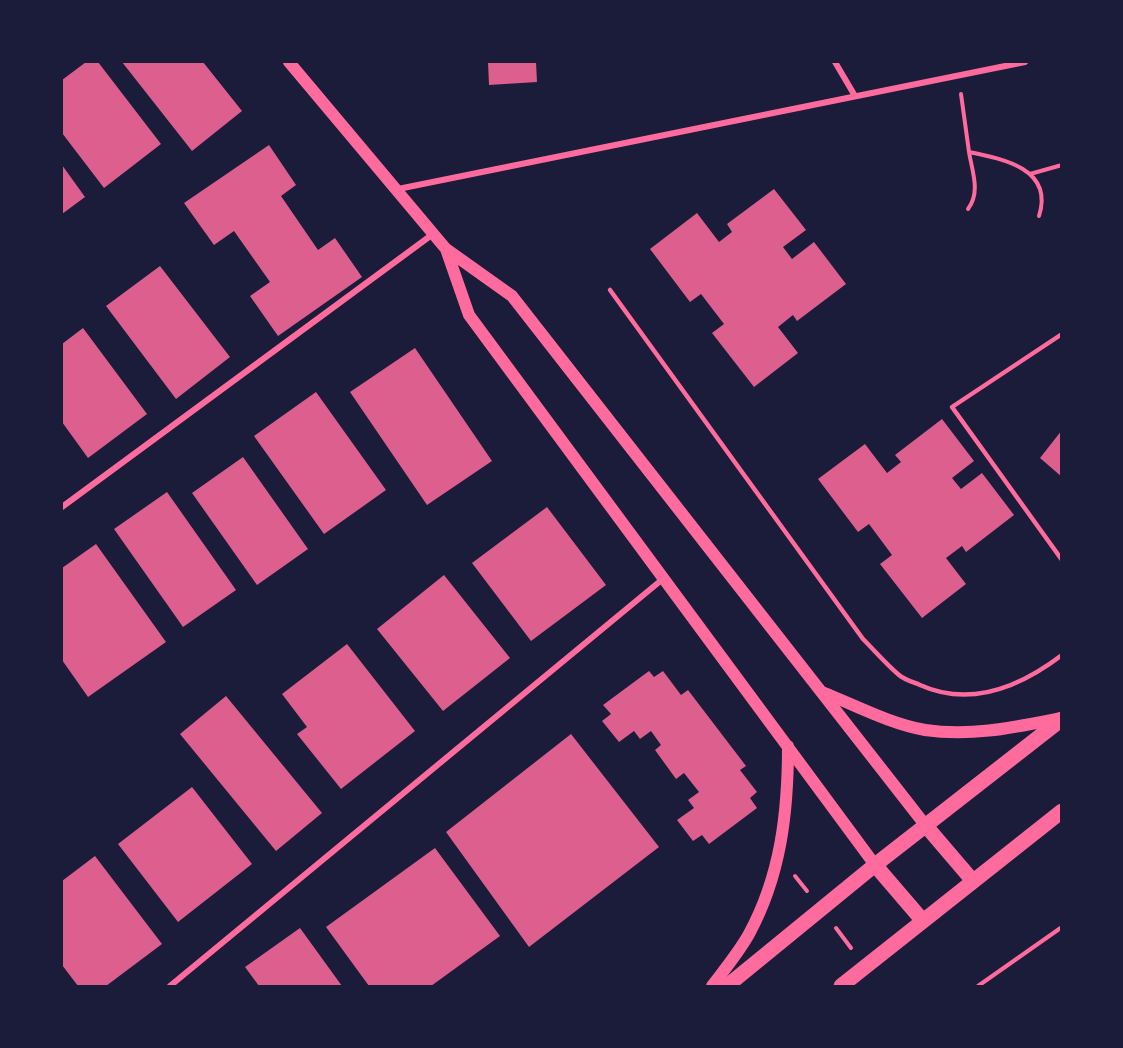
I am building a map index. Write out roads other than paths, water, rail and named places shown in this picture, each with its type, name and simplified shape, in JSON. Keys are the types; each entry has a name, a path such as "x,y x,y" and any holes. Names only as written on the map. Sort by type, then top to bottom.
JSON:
{"main road":[{"path":"289,62 398,189 446,249 512,296 926,826 973,881"},
{"path":"446,249 470,315 875,865 923,921"},
{"path":"822,691 923,729 960,733 995,731 1062,719"},
{"path":"728,987 875,865 1062,719"},
{"path":"712,987 749,934 775,870 785,829 788,746"},
{"path":"841,987 1062,811"}],"street":[{"path":"835,62 855,96"},
{"path":"398,189 1026,62"},
{"path":"62,507 433,234"},
{"path":"170,987 664,578"}],"lane":[{"path":"610,290 863,639 901,677 933,692 964,696 994,693 1039,673 1062,655"},
{"path":"1062,334 952,407 1062,560"}]}
